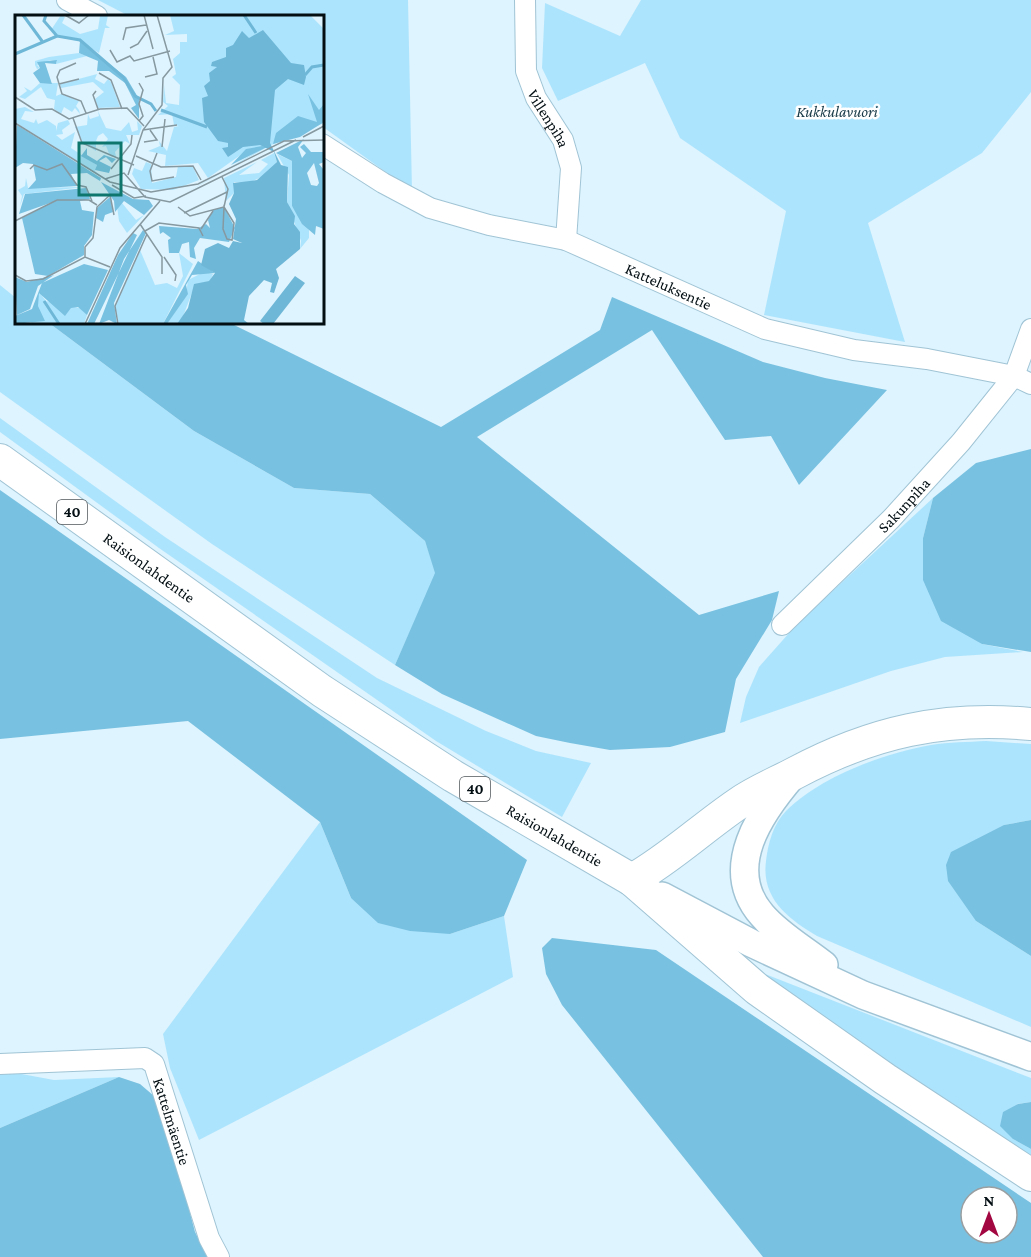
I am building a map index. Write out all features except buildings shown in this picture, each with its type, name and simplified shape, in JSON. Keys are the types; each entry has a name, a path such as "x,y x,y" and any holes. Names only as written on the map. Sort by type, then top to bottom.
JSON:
{"main road":[{"name":"Raisionlahdentie","path":"0,460 322,691 453,776 632,880 751,943 863,995 1031,1057"},
{"path":"1031,724 981,720 923,725 834,752 739,803 670,856 632,880 757,989 885,1079 1031,1175"},
{"path":"795,773 765,808 752,833 746,867 753,900 761,914 775,927 863,995"}],"street":[{"path":"67,0 95,15"},
{"name":"Villenpiha","path":"525,0 526,71 536,98 563,140 571,168 566,240"},
{"name":"Katteluksentie","path":"324,145 383,183 430,208 489,225 566,240 765,329 854,350 927,359 1023,380"},
{"name":"Sakunpiha","path":"782,625 891,519 961,442 1023,380 1031,330"},
{"name":"Kattelmäentie","path":"0,1064 144,1058 154,1064 209,1238 219,1257"}],"green space":[{"path":"98,0 408,0 412,191 324,128 324,15 127,15"},
{"name":"Kukkulavuori","path":"641,0 1031,0 1031,92 982,153 868,223 905,342 764,315 786,211 680,138 645,63 558,101 542,68 545,3 620,36"},
{"path":"0,285 15,297 15,324 50,324 194,431 294,488 370,494 425,541 436,573 395,665 212,544 0,392"},
{"path":"0,418 165,537 377,678 486,731 536,751 591,763 562,817 436,741 159,548 0,432"},
{"path":"933,498 923,538 982,644 1023,652 945,657 891,671 740,723 746,697 759,667 798,623"},
{"path":"986,741 1031,744 1031,820 1004,825 976,921 1031,956 1031,1027 817,936 787,915 779,906 768,886 766,874 768,848 778,822 786,811 816,787 854,768 893,754 938,744"},
{"path":"320,822 351,898 450,934 504,916 513,977 199,1140 170,1068 163,1034"},
{"path":"765,974 1031,1078 1031,1102 1017,1104 1013,1139 1031,1149 1031,1161 763,977"},
{"path":"0,1070 54,1080 119,1077 0,1128"}],"shaded area":[{"path":"612,297 763,362 825,378 887,390 799,485 771,436 725,440 652,330 477,437 699,615 779,591 772,620 736,679 725,732 670,747 610,750 536,736 442,694 395,665 435,573 425,541 370,494 294,488 194,431 50,324 232,324 441,427 600,330"},
{"path":"1031,449 1031,652 982,644 941,621 923,580 923,538 933,498 976,463"},
{"path":"0,490 527,860 504,916 450,934 410,931 378,923 351,898 320,822 188,721 0,739"},
{"path":"1031,820 1031,956 976,921 948,881 946,865 951,852 1004,825"},
{"path":"552,938 656,950 1004,1185 959,1185 959,1245 1019,1245 1019,1195 1031,1203 1031,1257 763,1257 562,1005 546,974 542,948"},
{"path":"119,1077 140,1084 161,1102 195,1232 208,1257 0,1257 0,1128"},
{"path":"1031,1102 1031,1149 1013,1139 1000,1126 1003,1112 1018,1104"}]}
